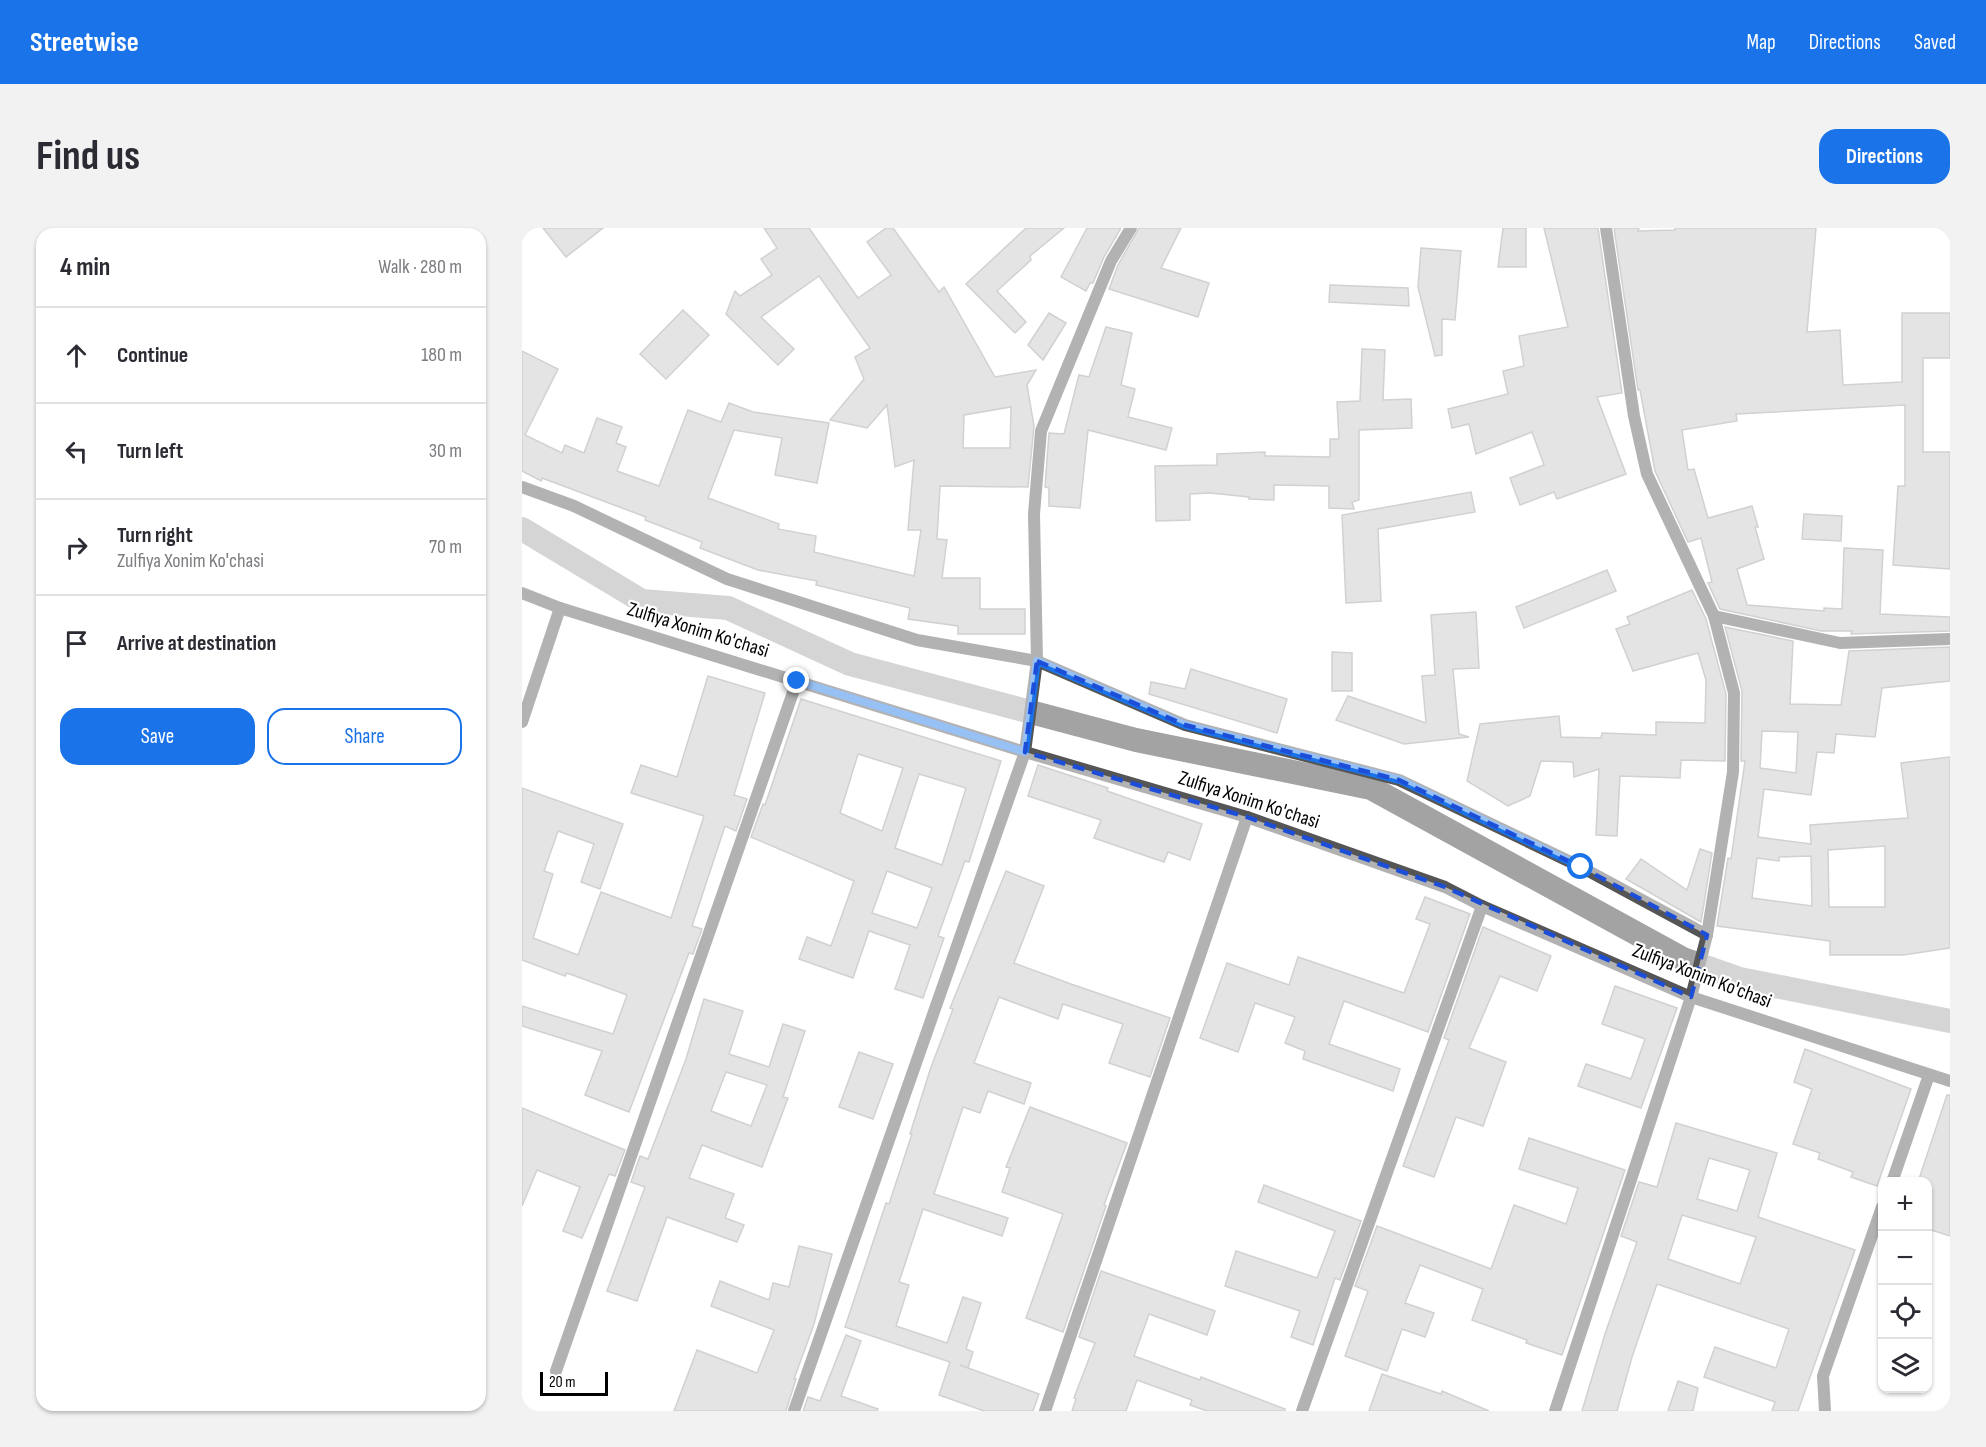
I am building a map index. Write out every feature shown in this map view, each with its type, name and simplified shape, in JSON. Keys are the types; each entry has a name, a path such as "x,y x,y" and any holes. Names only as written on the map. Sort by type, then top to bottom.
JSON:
{"street":[{"path":"794,1411 1025,752 1037,661 1034,514 1041,431 1111,261 1131,228"},
{"path":"1555,1411 1692,991 1707,935 1733,772 1734,693 1714,616 1647,474 1634,416 1606,228"},
{"path":"522,487 574,506 727,579 917,640 1037,661 1185,725 1400,780 1581,867 1707,935"},
{"name":"Zulfiya Xonim Ko'chasi","path":"522,593 560,608 1025,752 1247,817 1445,887 1482,906 1692,991 1950,1081"},
{"path":"522,722 560,608"},
{"path":"1714,616 1840,643 1950,639"},
{"path":"556,1371 797,681"},
{"path":"1045,1411 1247,817"},
{"path":"1302,1411 1482,906"},
{"path":"1894,1177 1929,1075"},
{"path":"1825,1411 1823,1376 1878,1218"}],"highlighted area":[{"path":"1037,661 1185,725 1399,780 1581,867 1707,935 1691,997 1445,887 1247,817 1025,752"}],"building":[{"path":"543,228 603,228 566,257"},
{"path":"764,228 809,228 858,298 891,275 867,242 886,228 893,228 939,292 944,287 995,377 1036,370 1027,385 1034,426 1028,487 940,486 937,539 947,540 942,578 980,578 980,609 1025,609 1025,634 958,634 958,626 908,619 910,608 816,585 817,581 758,570 700,548 702,542 645,520 646,517 542,478 541,481 522,471 522,351 558,369 525,435 562,453 565,445 584,453 597,418 622,427 616,443 626,447 617,471 659,486 688,410 721,422 729,403 753,412 829,423 817,483 775,475 782,438 734,430 708,498 779,524 778,529 816,536 814,552 914,576 921,530 908,530 914,460 895,467 887,405 867,428 830,420 864,379 855,357 870,348 819,276 761,317 794,349 778,365 726,314 735,291 740,296 772,275 761,259 777,248","holes":["1011,407 1010,448 963,448 964,415"]},
{"path":"1026,228 1064,228 1030,256 1031,260 997,291 1026,322 1015,333 966,284"},
{"path":"1087,228 1121,228 1104,257 1093,283 1090,283 1086,291 1061,277"},
{"path":"1139,228 1181,228 1161,268 1209,283 1198,317 1109,289 1118,265"},
{"path":"1503,228 1526,228 1526,267 1498,267"},
{"path":"1544,228 1598,228 1622,393 1597,397 1626,474 1557,499 1554,492 1520,505 1510,478 1544,465 1532,432 1476,454 1469,424 1452,428 1448,409 1508,394 1503,371 1524,366 1519,336 1568,327"},
{"path":"1614,228 1639,228 1638,231 1675,230 1675,228 1816,228 1807,332 1840,330 1843,385 1902,382 1902,313 1950,313 1950,358 1923,358 1923,452 1950,452 1950,569 1893,565 1898,486 1905,486 1905,405 1736,414 1737,421 1682,430 1688,470 1694,469 1708,518 1752,506 1764,559 1737,569 1747,605 1824,611 1824,608 1842,609 1844,548 1883,550 1880,614 1950,617 1950,631 1851,634 1852,631 1821,631 1720,609 1708,583 1712,582 1701,538 1688,542 1655,471 1640,390 1638,390"},
{"path":"1421,248 1461,251 1455,320 1442,319 1442,355 1435,356 1418,287"},
{"path":"1330,285 1408,288 1409,306 1329,302"},
{"path":"683,310 709,335 666,379 640,354"},
{"path":"1049,313 1066,323 1043,360 1028,345"},
{"path":"1106,327 1132,333 1121,385 1135,389 1128,417 1172,428 1166,450 1088,430 1080,508 1049,506 1049,488 1045,487 1049,433 1064,434 1079,375 1089,377"},
{"path":"1362,349 1385,350 1383,400 1411,399 1412,428 1359,430 1359,500 1352,502 1354,509 1329,508 1329,486 1274,485 1274,500 1210,493 1190,494 1190,520 1156,521 1155,466 1217,465 1217,454 1265,452 1265,456 1330,457 1330,439 1339,439 1337,402 1360,401"},
{"path":"1471,492 1475,512 1378,529 1381,601 1346,603 1342,515"},
{"path":"1804,514 1842,516 1841,541 1802,539"},
{"path":"1607,570 1616,591 1524,628 1516,607"},
{"path":"1692,590 1706,619 1726,694 1725,761 1681,760 1680,778 1620,776 1617,836 1596,835 1599,769 1574,777 1573,762 1541,761 1530,796 1508,806 1467,781 1480,724 1559,716 1561,737 1601,738 1602,733 1656,735 1656,722 1705,723 1706,680 1698,653 1633,671 1616,629 1630,624 1627,617"},
{"path":"1476,612 1479,668 1453,669 1459,734 1469,737 1404,744 1336,720 1348,696 1426,723 1422,676 1435,675 1431,615"},
{"path":"1725,627 1793,641 1790,704 1841,705 1849,651 1950,647 1950,681 1882,688 1875,737 1836,734 1834,753 1817,752 1811,795 1764,789 1758,837 1811,844 1810,825 1908,818 1901,763 1950,757 1950,948 1903,955 1830,955 1830,941 1717,926 1728,858 1731,859 1745,761 1741,761 1742,691","holes":["1762,731 1798,732 1796,773 1760,768","1885,846 1885,907 1829,907 1828,850","1811,856 1812,906 1752,898 1757,858 1779,861 1779,857"]},
{"path":"1332,652 1352,653 1352,691 1332,691"},
{"path":"1191,669 1287,699 1277,733 1149,694 1151,682 1185,689"},
{"path":"708,676 765,693 734,795 747,799 736,831 725,826 692,926 702,929 693,954 689,953 629,1112 585,1095 602,1051 522,1026 522,1006 613,1034 627,995 567,973 565,976 522,960 522,788 623,824 600,889 581,882 594,844 558,831 544,871 553,874 533,938 578,955 601,892 671,918 704,816 631,793 641,765 677,777"},
{"path":"801,699 1001,761 969,862 965,861 938,936 944,938 923,998 895,989 910,945 869,931 853,978 799,959 807,937 831,946 854,881 751,837 763,804 765,805","holes":["858,754 903,768 882,831 840,813","919,774 966,788 942,865 895,848","887,871 932,888 917,928 872,913"]},
{"path":"1038,765 1108,788 1107,791 1202,824 1190,860 1168,852 1164,862 1094,838 1101,820 1028,796"},
{"path":"1700,849 1712,853 1701,922 1626,879 1641,859 1687,890"},
{"path":"1006,871 1044,886 1014,963 1170,1018 1150,1077 1109,1063 1123,1024 1063,1004 1058,1019 999,997 974,1063 1031,1083 1024,1104 988,1091 980,1113 963,1107 934,1194 1008,1218 1002,1236 923,1209 899,1282 909,1285 896,1326 947,1343 963,1297 981,1303 966,1349 973,1352 968,1368 1039,1394 1033,1411 984,1411 939,1395 950,1362 845,1327 886,1203 889,1204 930,1070 953,1009 950,1008"},
{"path":"1425,897 1470,914 1428,1032 1344,1001 1329,1044 1400,1069 1393,1091 1303,1059 1305,1051 1285,1043 1295,1017 1255,1003 1238,1052 1200,1038 1227,963 1289,985 1298,957 1404,993 1430,924 1416,919"},
{"path":"1483,927 1551,956 1537,991 1500,976 1469,1048 1506,1062 1483,1126 1456,1117 1434,1177 1403,1166 1449,1040 1444,1038"},
{"path":"1615,986 1677,1008 1641,1108 1578,1086 1586,1064 1631,1079 1645,1039 1602,1024"},
{"path":"704,999 743,1011 729,1054 769,1067 783,1024 805,1031 783,1097 788,1098 762,1167 702,1145 689,1178 734,1194 725,1218 744,1225 737,1242 667,1217 637,1301 607,1291 645,1187 631,1182 640,1156 648,1159 686,1059","holes":["726,1072 767,1085 751,1126 711,1111"]},
{"path":"1805,1049 1911,1089 1880,1177 1878,1177 1877,1186 1851,1177 1853,1172 1818,1159 1820,1153 1793,1144 1812,1089 1794,1082"},
{"path":"859,1052 893,1064 873,1119 839,1107"},
{"path":"1947,1095 1950,1095 1950,1236 1932,1230 1932,1177 1920,1177"},
{"path":"1030,1107 1127,1143 1104,1205 1106,1206 1063,1332 1026,1318 1063,1214 1002,1192 1010,1168 1006,1167"},
{"path":"522,1108 625,1150 615,1176 609,1174 582,1238 563,1231 580,1187 537,1170 522,1206"},
{"path":"1676,1123 1777,1153 1758,1217 1855,1250 1798,1411 1772,1411 1775,1402 1704,1377 1715,1347 1776,1368 1789,1329 1657,1284 1632,1357 1617,1411 1582,1411 1605,1334 1637,1242 1621,1236 1639,1182 1657,1187","holes":["1709,1158 1750,1170 1737,1211 1697,1199","1682,1215 1756,1237 1740,1284 1668,1259"]},
{"path":"1529,1138 1625,1170 1562,1355 1526,1343 1527,1340 1472,1320 1483,1289 1420,1265 1405,1303 1434,1313 1425,1337 1402,1329 1387,1371 1345,1356 1368,1291 1355,1286 1377,1226 1491,1269 1514,1205 1566,1224 1578,1188 1519,1169"},
{"path":"1264,1185 1361,1221 1340,1280 1335,1278 1313,1345 1291,1337 1300,1311 1225,1286 1236,1251 1317,1278 1335,1231 1258,1202"},
{"path":"799,1246 832,1254 814,1324 794,1379 796,1379 786,1411 674,1411 697,1350 757,1373 774,1330 711,1306 720,1281 769,1300 773,1283 789,1287"},
{"path":"1101,1271 1215,1311 1207,1335 1149,1314 1134,1356 1200,1380 1201,1377 1285,1409 1285,1411 1207,1411 1190,1405 1192,1400 1137,1380 1126,1411 1072,1411 1076,1399 1074,1398 1095,1343 1079,1337"},
{"path":"846,1335 861,1341 841,1396 878,1409 877,1411 803,1411 808,1397 820,1401"},
{"path":"1382,1374 1441,1394 1442,1391 1489,1411 1369,1411"},
{"path":"1678,1381 1698,1388 1693,1411 1668,1411"}],"waterway":[{"path":"522,529 642,601 728,608 850,664 1136,740 1371,788 1683,959 1740,979 1950,1021"}],"route":[{"path":"797,681 1025,752 1037,661 1185,725 1400,780 1581,867"}]}
